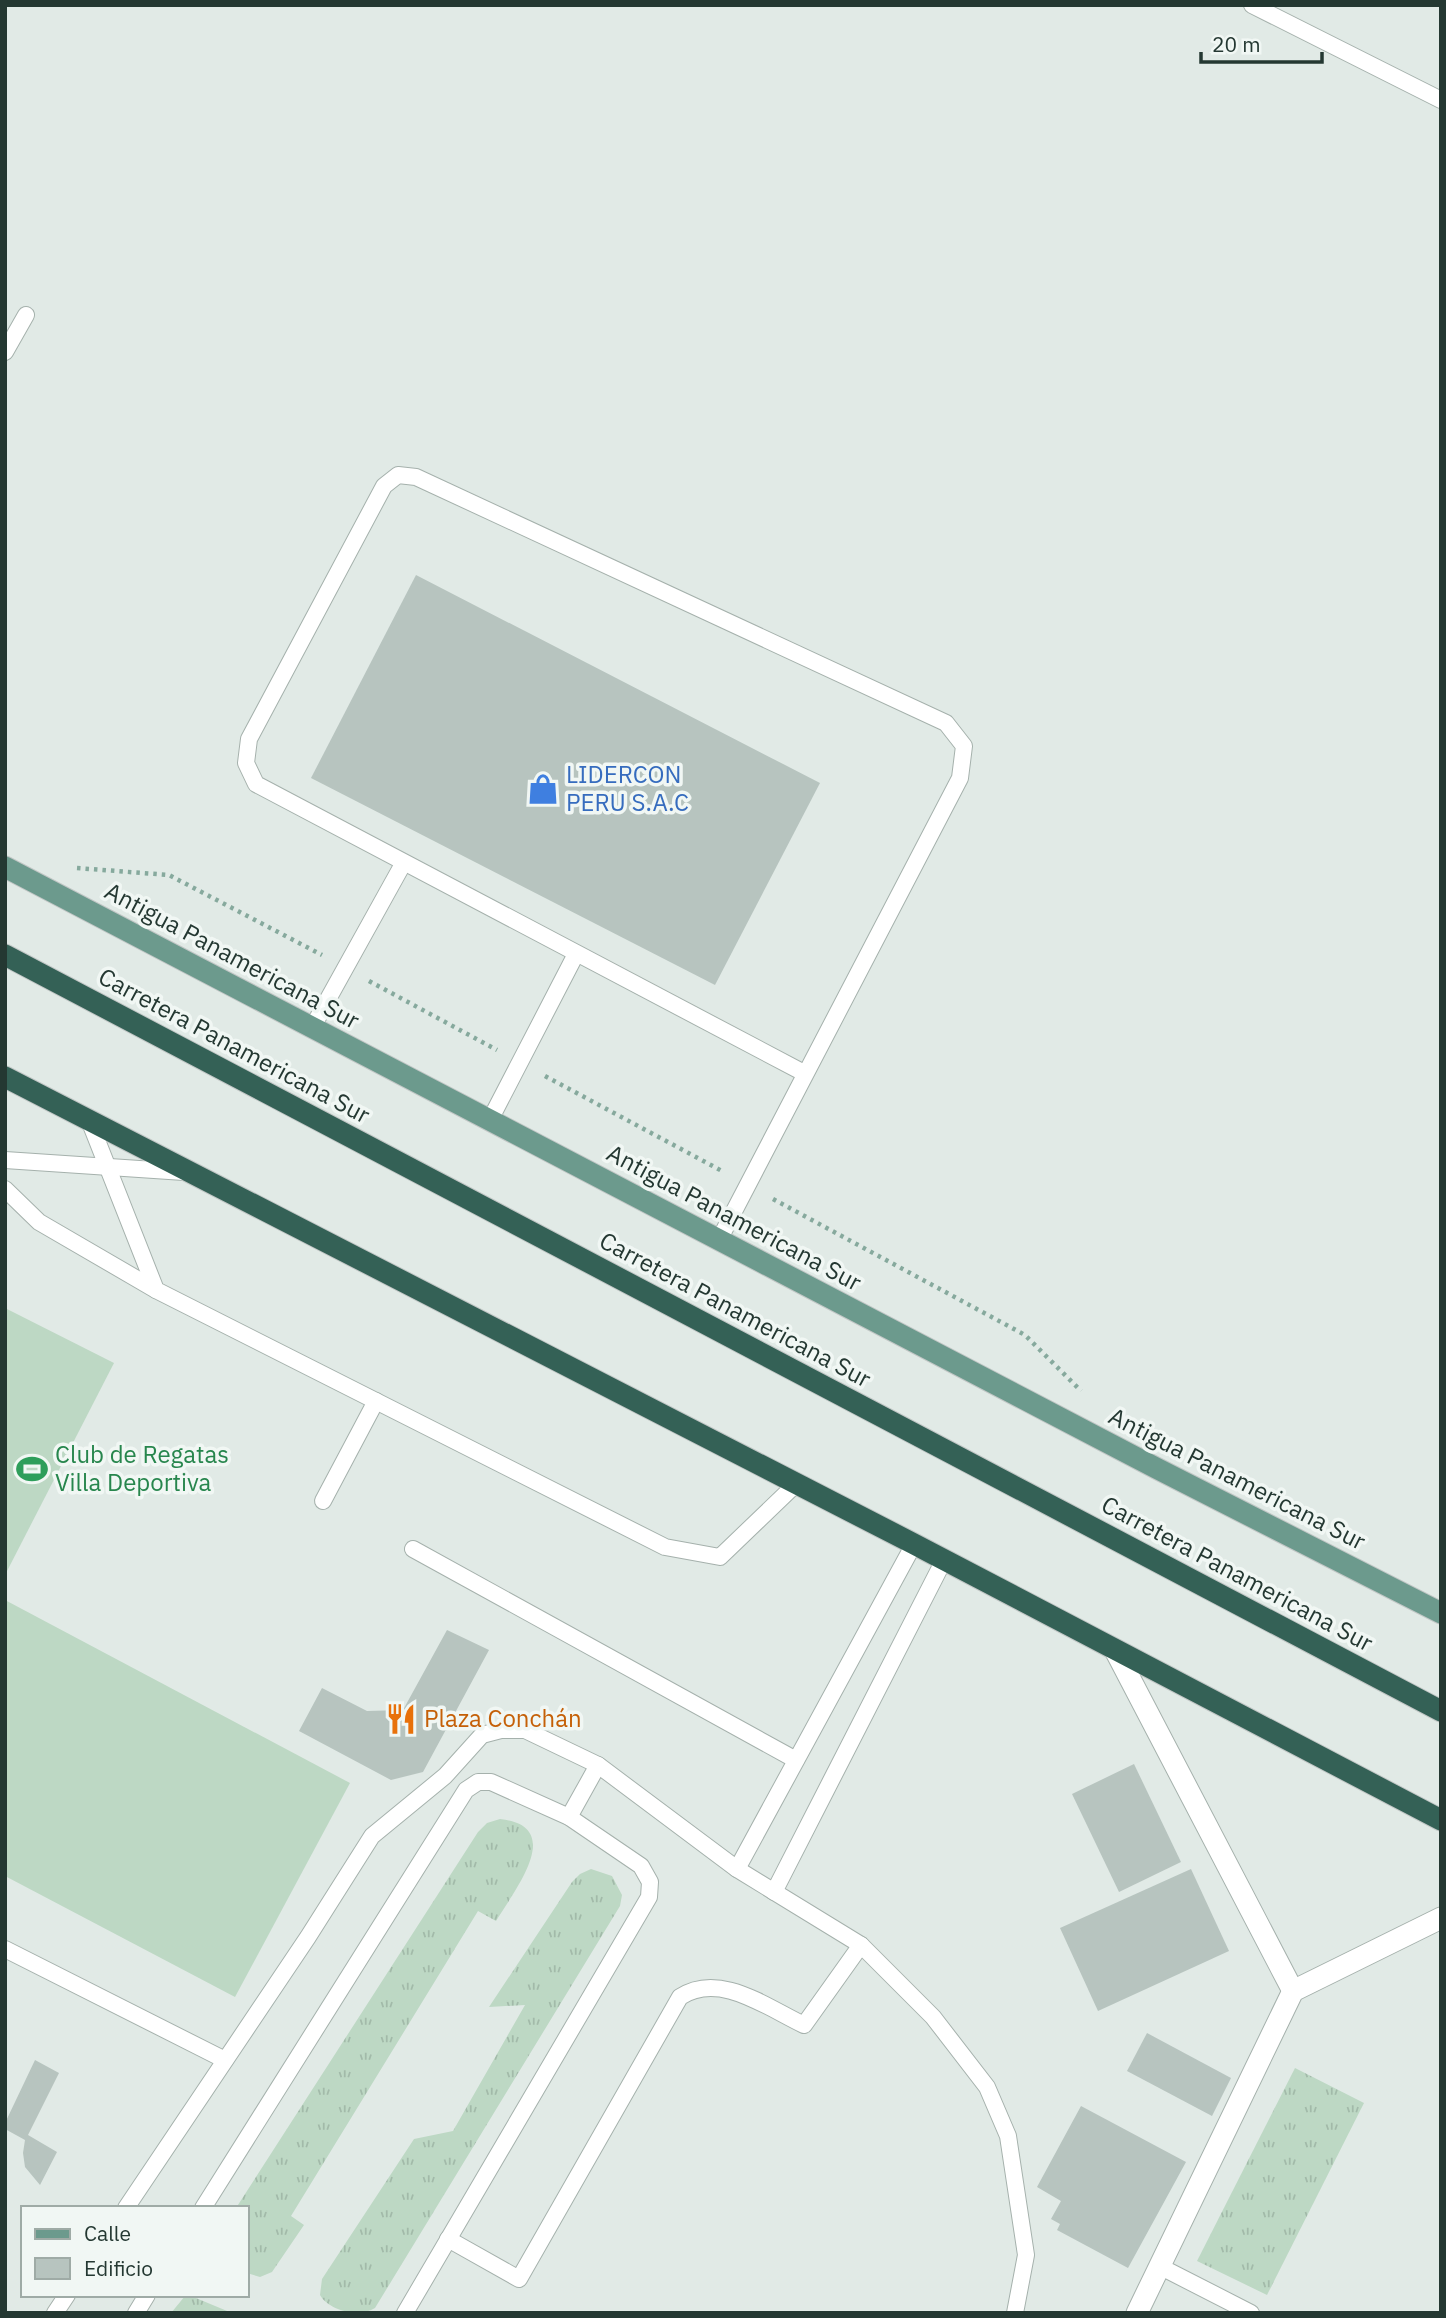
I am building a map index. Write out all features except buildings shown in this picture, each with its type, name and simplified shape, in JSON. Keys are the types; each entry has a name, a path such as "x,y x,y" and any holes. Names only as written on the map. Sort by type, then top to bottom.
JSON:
{"highway":[{"name":"Carretera Panamericana Sur","path":"5,955 1441,1712"},
{"path":"5,1077 914,1544 1441,1820"}],"main road":[{"name":"Antigua Panamericana Sur","path":"5,867 719,1240 1441,1612"}],"street":[{"path":"1115,1650 1293,1992"},
{"path":"1137,2313 1293,1992 1441,1918"}],"lane":[{"path":"1252,5 1441,100"},
{"path":"5,352 26,315"},
{"path":"719,1240 960,778 964,746 946,723 416,477 398,475 384,486 249,738 246,763 256,784 403,864 804,1073"},
{"path":"312,1028 403,864"},
{"path":"490,1120 576,954"},
{"path":"89,1120 156,1290"},
{"path":"5,1160 190,1173"},
{"path":"5,1189 39,1222 156,1290 665,1547 720,1557 796,1484"},
{"path":"323,1501 376,1401"},
{"path":"737,1869 914,1544"},
{"path":"412,1549 796,1760"},
{"path":"774,1892 944,1560"},
{"path":"127,2206 308,1937 372,1836 445,1776 482,1735 501,1730 525,1730 598,1765 737,1869 861,1945 933,2017 987,2087 1008,2136 1026,2255 1015,2313"},
{"path":"569,1817 598,1765"},
{"path":"204,2206 466,1790 478,1782 491,1782 569,1817 640,1866 650,1882 649,1897 405,2313"},
{"path":"448,2239 519,2279 680,1997 694,1988 720,1986 804,2025 861,1945"},
{"path":"5,1948 225,2060"},
{"path":"1161,2267 1251,2313"},
{"path":"55,2313 66,2297"},
{"path":"136,2313 146,2297"}],"path":[{"path":"74,868 169,875 1025,1335 1082,1392"}],"green space":[{"name":"Club de Regatas Villa Deportiva","path":"5,1308 114,1363 5,1575"},
{"path":"5,1600 350,1783 235,1997 5,1876"},
{"path":"500,1819 520,1824 530,1834 533,1846 523,1877 496,1921 478,1911 291,2216 304,2225 272,2272 260,2277 248,2273 248,2206 237,2206 478,1832 487,1823"},
{"path":"591,1869 612,1876 622,1895 620,1906 375,2308 353,2312 330,2305 320,2295 322,2279 414,2139 453,2131 525,2005 489,2007 572,1882"},
{"path":"1295,2068 1364,2103 1267,2295 1197,2261"},
{"path":"184,2297 193,2297 232,2313 171,2313"}],"place":[{"name":"LIDERCON PERU S.A.C","path":"543,789"},
{"name":"Club de Regatas Villa Deportiva","path":"32,1469"},
{"name":"Plaza Conchán","path":"401,1719"}]}
